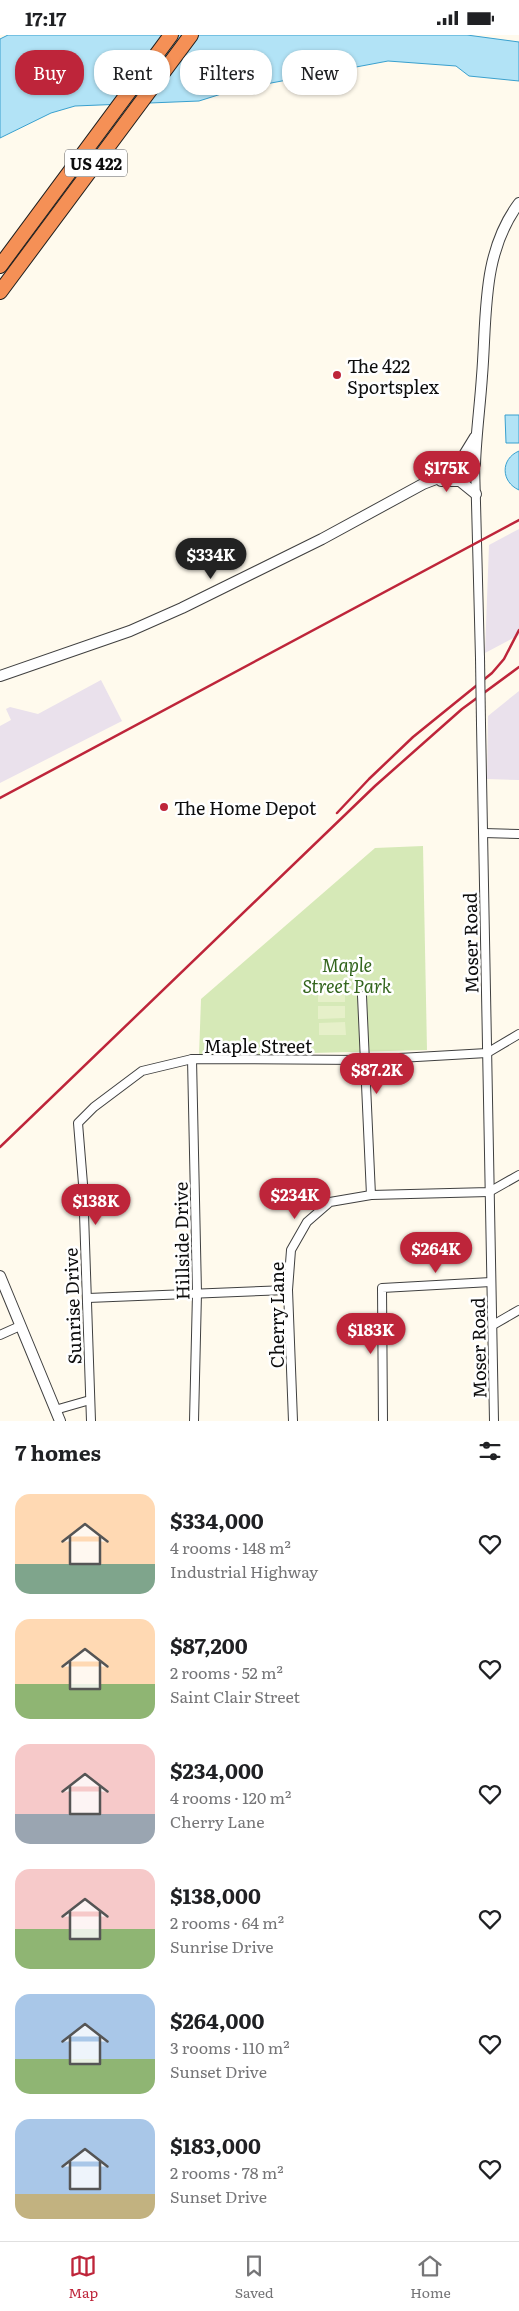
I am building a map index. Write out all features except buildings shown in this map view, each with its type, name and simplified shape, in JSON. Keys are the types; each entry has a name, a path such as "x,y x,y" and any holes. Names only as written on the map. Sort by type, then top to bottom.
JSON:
{"highway":[{"name":"US 422","path":"0,266 171,35"},
{"name":"US 422","path":"0,292 191,35"}],"street":[{"path":"423,485 475,464 488,283 497,244 506,222 519,203"},
{"path":"0,676 130,631 182,608 322,539 423,485 452,466 464,455 476,434"},
{"name":"Moser Road","path":"475,464 484,833 488,1192 493,1325 494,1421"},
{"path":"423,485 451,479 460,481 476,494"},
{"path":"484,833 519,834"},
{"path":"362,996 371,1195"},
{"name":"Maple Street","path":"142,1071 192,1059 364,1060 486,1053 519,1034"},
{"name":"Hillside Drive","path":"192,1059 197,1293 194,1421"},
{"name":"Sunrise Drive","path":"91,1421 88,1298 78,1123 94,1107 142,1071"},
{"path":"488,1192 519,1175"},
{"name":"Cherry Lane","path":"293,1421 288,1290 291,1250 307,1222 330,1202 371,1195 488,1192"},
{"path":"0,1276 60,1421"},
{"path":"383,1421 382,1289 491,1282"},
{"path":"88,1298 288,1290"},
{"path":"493,1325 519,1310"},
{"path":"0,1335 20,1326"},
{"path":"55,1410 90,1401"}],"shaded area":[{"path":"519,529 519,635 485,653 489,545"},
{"path":"101,680 122,721 0,783 0,726 11,720 6,709 10,707 38,714"},
{"path":"519,691 519,780 487,779 488,716"}],"green space":[{"name":"Maple Street Park","path":"423,846 427,1050 199,1056 201,999 375,848"},
{"path":"318,989 345,989 345,1002 318,1002"},
{"path":"318,1006 345,1006 345,1018 318,1019"},
{"path":"345,1022 346,1035 319,1035 319,1023"}],"water":[{"path":"8,35 467,35 519,42 519,81 469,76 456,66 388,61 357,67 357,50 282,50 282,81 272,83 272,50 180,50 180,95 218,95 199,101 75,106 51,113 0,138 0,39"},
{"path":"505,415 519,415 519,443 506,443"},
{"path":"519,451 519,490 509,482 505,471 508,459"}],"railway":[{"path":"0,798 519,520"},
{"path":"337,813 413,737 492,673 504,659 519,630"},
{"path":"0,1147 375,786 462,709 519,667"}],"place":[{"name":"The 422 Sportsplex","path":"337,375"},
{"name":"The Home Depot","path":"164,807"}]}
